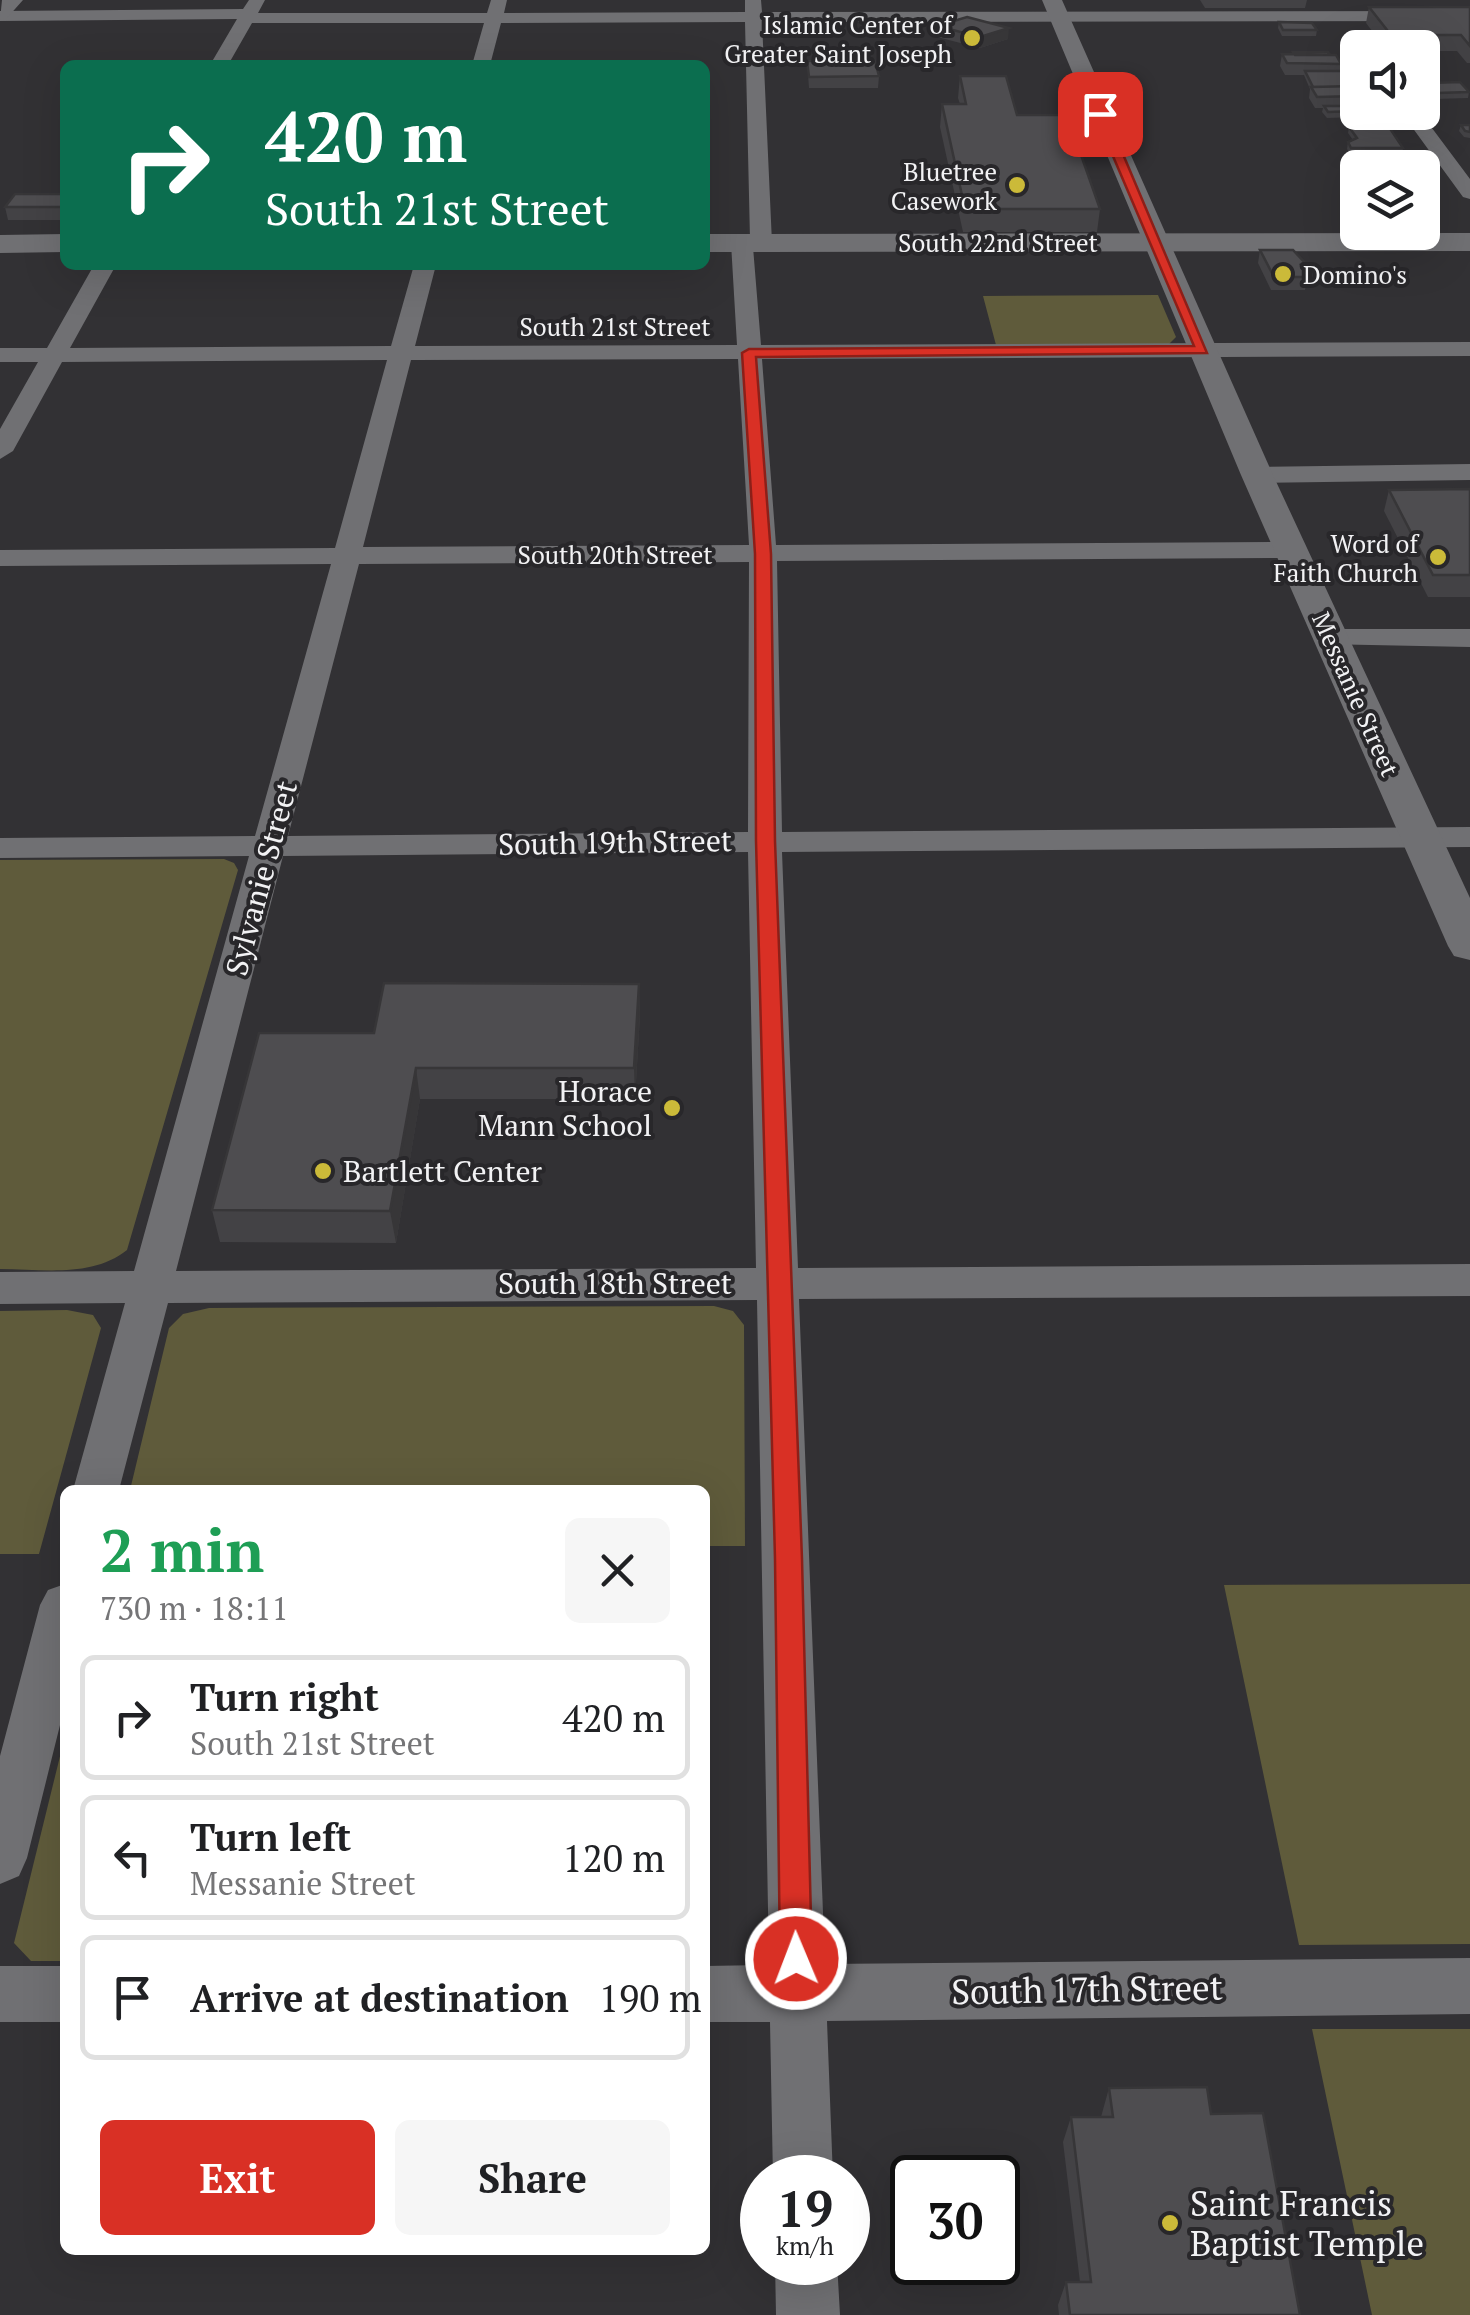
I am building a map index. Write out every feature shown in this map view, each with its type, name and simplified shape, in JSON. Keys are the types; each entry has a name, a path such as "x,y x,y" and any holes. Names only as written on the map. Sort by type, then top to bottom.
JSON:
{"main road":[{"name":"South 22nd Street","path":"736,243 1470,242"},
{"path":"0,244 60,243"}],"street":[{"path":"0,15 13,0"},
{"path":"0,15 497,8 1055,8 1470,16"},
{"path":"482,60 497,8"},
{"path":"753,8 736,243 749,353 763,554 765,841 802,2155"},
{"name":"Messanie Street","path":"1055,8 1290,550 1470,946"},
{"path":"222,60 250,11"},
{"path":"1338,16 1348,30"},
{"path":"1423,130 1470,193"},
{"path":"0,451 102,270"},
{"name":"Sylvanie Street","path":"97,1485 423,270"},
{"name":"South 21st Street","path":"0,355 1470,349"},
{"path":"1257,475 1470,472"},
{"name":"South 20th Street","path":"0,558 1290,550"},
{"path":"1330,638 1470,638"},
{"name":"South 19th Street","path":"0,848 1470,837"},
{"name":"South 18th Street","path":"0,1288 1470,1280"},
{"path":"0,1858 60,1624"},
{"name":"South 17th Street","path":"710,1994 1470,1986"},
{"path":"0,1994 60,1994"},
{"path":"807,2285 808,2315"}],"shaded area":[{"path":"1158,295 1176,337 1169,344 996,345 983,296"},
{"path":"224,859 234,863 238,870 127,1250 113,1259 83,1268 0,1269 0,860"},
{"path":"714,1306 733,1311 744,1325 745,1546 710,1546 710,1485 131,1485 169,1328 183,1314 209,1308"},
{"path":"67,1310 93,1315 101,1328 39,1554 0,1554 0,1311"},
{"path":"1470,1584 1470,1944 1299,1945 1224,1585"},
{"path":"60,1756 60,1961 31,1961 14,1943"},
{"path":"1312,2029 1470,2029 1470,2315 1372,2315"}],"building":[{"path":"1369,7 1470,7 1470,46 1461,35 1440,35 1440,30 1387,30"},
{"path":"967,17 1009,28 980,37 937,26"},
{"path":"1279,22 1312,23 1317,30 1283,30"},
{"path":"1293,52 1328,52 1330,55 1295,55"},
{"path":"1282,54 1336,55 1340,64 1287,63"},
{"path":"807,61 875,61 879,76 809,77"},
{"path":"1305,71 1340,71 1340,86 1313,87"},
{"name":"Bluetree Casework","path":"960,76 1006,76 1017,115 1067,115 1100,209 965,209 942,104 966,104"},
{"path":"1460,82 1469,92 1440,93 1440,83"},
{"path":"1340,86 1340,96 1317,97 1311,87"},
{"path":"1324,106 1340,106 1340,112 1328,112"},
{"path":"1351,130 1391,130 1403,148 1351,148 1348,142 1357,138"},
{"path":"15,194 60,194 60,207 5,207"},
{"path":"1260,250 1293,250 1307,265 1301,265 1308,277 1274,277"},
{"name":"Word of Faith Church","path":"1470,489 1470,575 1433,575 1389,490"},
{"name":"Bartlett Center","path":"384,983 639,984 634,1068 416,1068 390,1211 212,1210 259,1033 374,1033"},
{"name":"Saint Francis Baptist Temple","path":"1207,2087 1211,2114 1263,2113 1300,2315 1070,2315 1066,2282 1091,2282 1071,2117 1113,2117 1109,2088"}],"place":[{"name":"Islamic Center of Greater Saint Joseph","path":"972,38"},
{"name":"Bluetree Casework","path":"1017,185"},
{"name":"Domino's","path":"1283,274"},
{"name":"Word of Faith Church","path":"1438,557"},
{"name":"Horace Mann School","path":"672,1108"},
{"name":"Bartlett Center","path":"323,1171"},
{"name":"Saint Francis Baptist Temple","path":"1170,2223"}],"route":[{"path":"796,1959 788,1559 776,1281 773,1018 765,841 763,554 749,353 1202,350 1100,114"}]}
